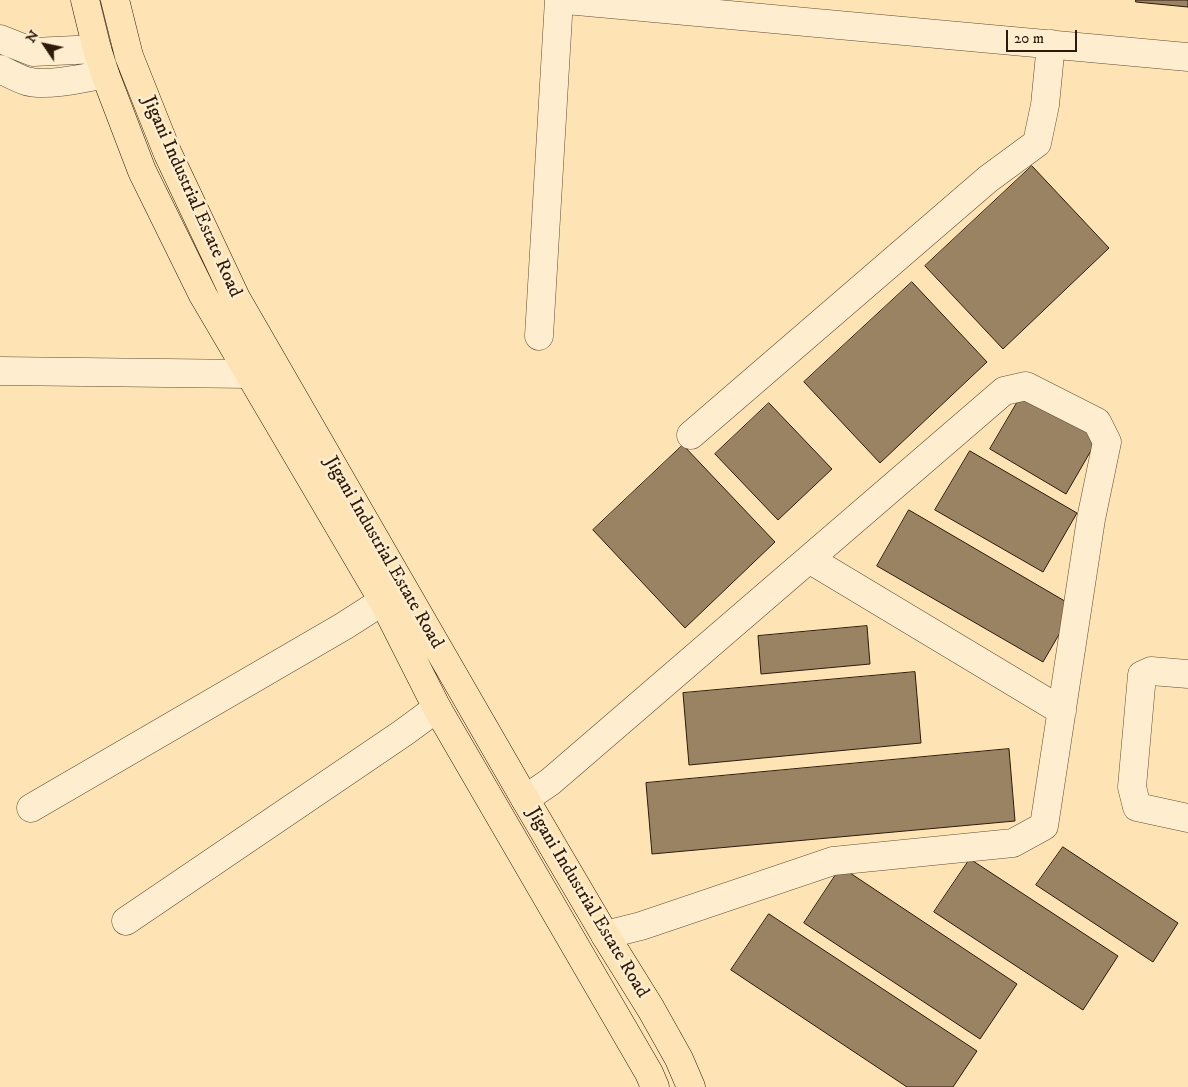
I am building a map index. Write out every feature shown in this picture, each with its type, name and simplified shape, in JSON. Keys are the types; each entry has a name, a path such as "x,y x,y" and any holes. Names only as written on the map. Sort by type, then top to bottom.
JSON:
{"main road":[{"name":"Jigani Industrial Estate Road","path":"85,0 101,61 142,172 204,295 383,601 437,708 652,1080"},
{"name":"Jigani Industrial Estate Road","path":"115,0 129,56 164,145 236,298 525,798 605,935 651,1009 679,1059 691,1087"},
{"path":"652,1080 679,1059"}],"street":[{"path":"539,336 559,0"},
{"path":"566,0 1188,57"},
{"path":"0,39 33,52 101,61"},
{"path":"691,435 988,180 1037,142 1045,105 1051,44"},
{"path":"0,69 26,81 42,83 81,79 101,61"},
{"path":"0,371 249,374"},
{"path":"525,798 550,782 1004,391 1026,386 1097,422 1107,442 1090,519 1044,826 1013,843 833,861 641,926 605,935"},
{"path":"809,559 1062,711"},
{"path":"32,808 383,601"},
{"path":"1188,674 1151,671 1142,675 1132,787 1137,807 1188,818"},
{"path":"126,921 437,708"}],"building":[{"path":"1136,0 1188,0 1188,7 1136,2"},
{"path":"1032,166 1109,248 1003,349 925,266"},
{"path":"912,282 987,362 880,463 804,382"},
{"path":"1024,391 1100,435 1066,494 990,449"},
{"path":"769,403 832,469 778,520 715,454"},
{"path":"683,445 775,542 685,628 593,530"},
{"path":"970,451 1077,513 1043,572 935,510"},
{"path":"909,510 1075,607 1043,662 877,566"},
{"path":"867,626 870,664 761,674 758,636"},
{"path":"915,672 921,743 689,765 683,693"},
{"path":"1009,749 1015,821 652,854 646,783"},
{"path":"1063,847 1178,923 1153,962 1036,885"},
{"path":"970,859 1118,956 1083,1010 934,912"},
{"path":"841,867 1017,984 980,1039 804,923"},
{"path":"769,914 977,1051 953,1087 907,1087 731,970"}]}
